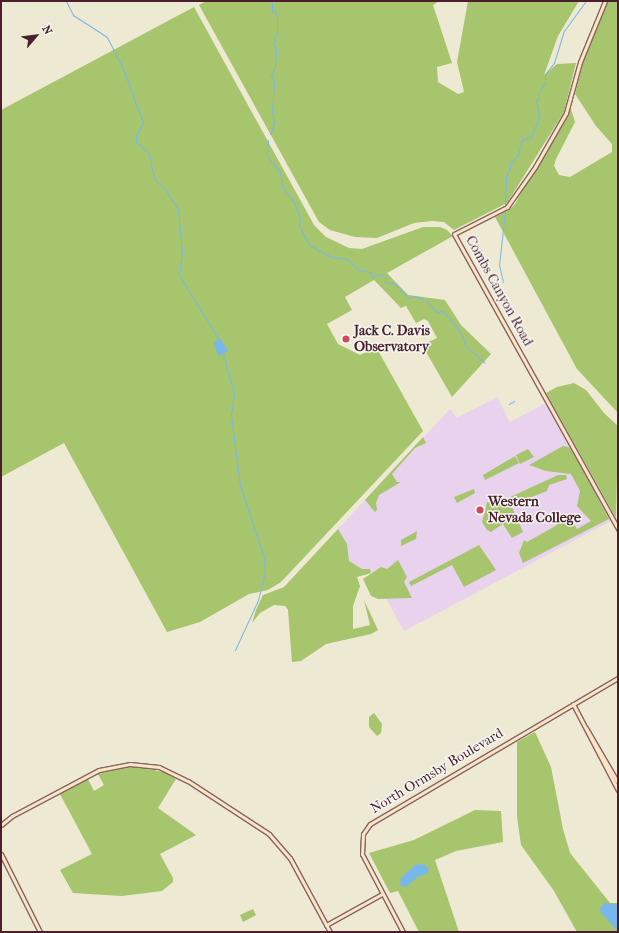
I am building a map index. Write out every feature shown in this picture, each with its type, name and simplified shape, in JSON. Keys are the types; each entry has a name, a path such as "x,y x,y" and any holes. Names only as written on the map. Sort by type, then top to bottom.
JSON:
{"street":[{"name":"Combs Canyon Road","path":"606,1 580,62 566,113 535,167 507,207 454,234 618,529"},
{"name":"North Ormsby Boulevard","path":"402,932 362,854 362,839 370,824 618,678"},
{"path":"573,704 618,790"},
{"path":"584,726 618,783"},
{"path":"1,825 82,779 110,766 130,764 151,765 180,776 259,827 279,844 294,865 330,932"},
{"path":"1,854 40,932"},
{"path":"326,925 382,894"}],"shaded area":[{"name":"Western Nevada College","path":"497,397 510,422 546,403 611,521 404,631 370,569 362,569 349,561 347,544 338,529 450,409 457,418"}],"green space":[{"path":"206,1 439,1 433,5 452,63 437,67 438,82 458,94 464,92 457,62 468,1 579,1 558,36 544,75 557,64 576,63 564,112 507,203 454,230 444,222 432,221 414,223 377,238 355,237 330,230 319,222 199,5"},
{"path":"608,1 618,1 618,413 577,369 495,217 509,210 515,204 570,106 575,122 556,159 554,166 559,175 570,177 612,152 612,144 596,126 575,94 584,60"},
{"path":"194,7 314,225 326,237 349,248 362,249 423,227 440,227 447,230 453,236 387,273 408,295 445,300 461,325 491,354 452,397 422,345 437,338 428,321 424,319 416,323 406,306 401,308 374,280 345,297 352,310 327,324 338,344 360,355 376,347 423,431 281,582 268,590 249,594 200,622 167,632 64,443 1,477 1,110"},
{"path":"574,383 586,390 604,413 618,426 616,518 546,393 557,387"},
{"path":"423,437 426,443 415,448 392,474 397,482 401,482 379,495 376,503 377,510 375,512 365,500"},
{"path":"563,446 569,447 577,459 609,519 523,563 519,553 524,540 527,542 557,525 557,521 565,517 572,521 577,529 591,521 577,506 580,491 571,474 546,471 529,465"},
{"path":"528,449 534,457 520,464 516,455"},
{"path":"515,456 519,463 485,480 483,475"},
{"path":"558,475 566,475 567,479 549,485 547,491 511,505 523,532 512,538 503,524 491,532 487,530 482,522 487,502 495,504"},
{"path":"474,489 475,493 457,503 454,497"},
{"path":"338,529 347,544 349,561 362,569 370,569 371,573 357,577 360,586 353,606 353,629 370,625 364,600 378,630 371,634 326,644 301,661 292,662 288,610 285,606 274,605 260,613 252,623 256,610 263,595 284,587"},
{"path":"417,531 416,539 401,546 401,540"},
{"path":"479,545 496,570 464,587 452,565 411,586 409,582"},
{"path":"398,560 407,577 404,582 412,598 378,599 371,596 363,579 381,567 387,569"},
{"path":"374,713 382,724 381,733 377,736 369,727 369,717"},
{"path":"535,732 551,767 563,829 570,853 610,903 618,903 618,932 577,932 554,891 521,845 517,817 517,742"},
{"path":"132,766 164,772 176,779 158,808 196,835 160,854 173,878 173,882 162,891 122,896 73,893 60,870 92,854 60,794 88,779 94,791 104,785 98,774"},
{"path":"475,810 501,811 503,842 456,851 435,860 459,932 419,932 398,891 390,893 369,853 414,840"},
{"path":"253,909 256,915 243,922 240,915"}],"water":[{"path":"220,338 228,351 218,356 214,343"},
{"path":"423,864 429,869 427,874 419,876 406,887 400,885 401,878 415,865"},
{"path":"604,903 618,905 618,932 599,910"}],"waterway":[{"path":"66,1 73,15 107,37 122,66 143,123 136,135 136,142 149,153 154,179 164,188 178,209 182,252 179,275 218,338"},
{"path":"270,134 274,123 272,112 274,82 271,75 275,68 276,48 273,44 277,32 277,18 275,11 272,11 272,1"},
{"path":"505,205 506,176 510,168 510,163 518,155 522,140 531,137 539,117 536,100 539,99 539,92 545,83 545,74 554,63 564,31 586,1"},
{"path":"268,140 267,156 280,172 282,187 294,202 300,218 299,226 309,245 332,257 347,259 359,270 370,272 373,277 380,274 385,277 385,282 395,284 409,298 415,296 426,301 437,312 443,311 460,331 466,346 485,363"},
{"path":"503,282 499,265 505,211"},
{"path":"223,354 234,394 231,415 240,485 264,559 265,572 258,600 235,650"},
{"path":"509,404 514,401"}],"place":[{"name":"Jack C. Davis Observatory","path":"346,339"},
{"name":"Western Nevada College","path":"480,510"}]}
